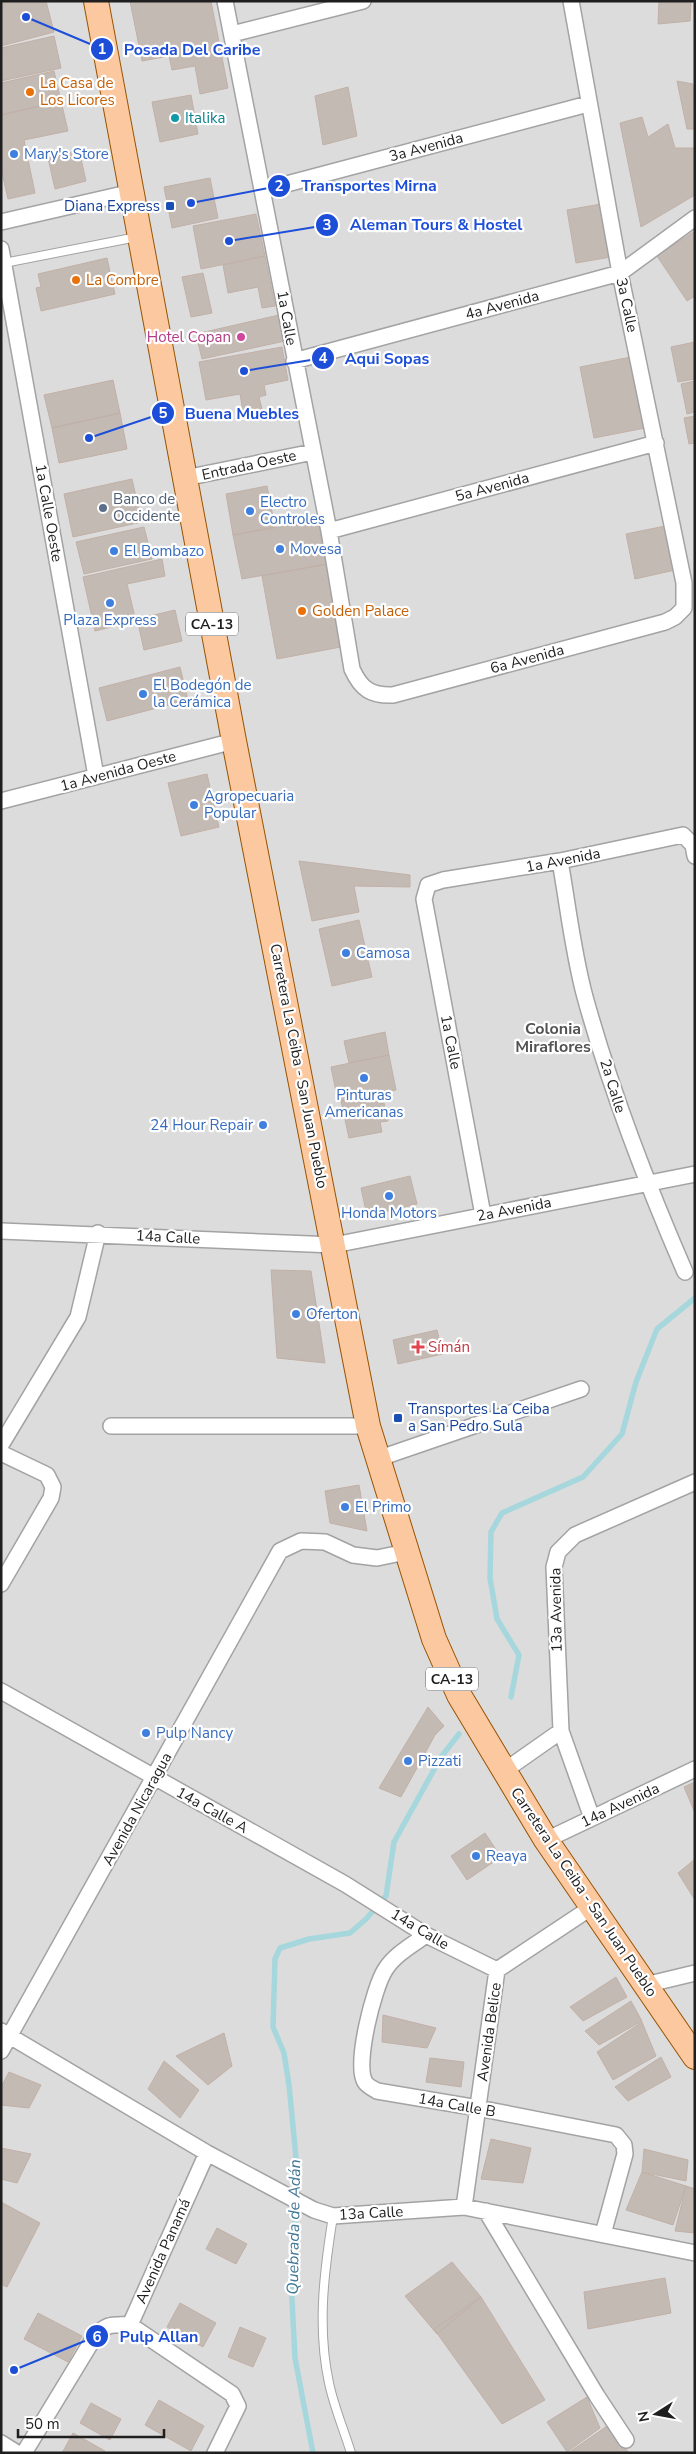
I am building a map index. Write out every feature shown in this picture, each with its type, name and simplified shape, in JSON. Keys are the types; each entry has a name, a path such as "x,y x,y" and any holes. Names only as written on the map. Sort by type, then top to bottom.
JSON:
{"main road":[{"name":"Carretera La Ceiba - San Juan Pueblo","path":"96,1 234,741 368,1426 377,1459 434,1639 459,1695 546,1840 695,2057"}],"street":[{"name":"1a Calle","path":"226,1 264,190 294,361 329,531 352,669 358,682 366,690"},
{"path":"232,34 363,1"},
{"name":"3a Calle","path":"571,1 588,104 620,273 684,583 684,608"},
{"name":"3a Avenida","path":"264,190 588,104"},
{"path":"1,222 132,192"},
{"name":"4a Avenida","path":"294,361 620,273 695,218"},
{"name":"1a Calle Oeste","path":"3,256 96,776"},
{"name":"5a Avenida","path":"329,531 656,444"},
{"name":"Entrada Oeste","path":"185,478 313,452"},
{"name":"6a Avenida","path":"366,690 378,696 393,695 665,622 675,617 684,608"},
{"name":"1a Avenida Oeste","path":"1,801 234,741"},
{"name":"1a Avenida","path":"442,880 560,862 683,835 693,845 695,856"},
{"name":"2a Calle","path":"560,862 584,995 626,1127 647,1184 685,1272"},
{"name":"1a Calle","path":"442,880 428,885 424,899 483,1215"},
{"name":"2a Avenida","path":"334,1245 695,1174"},
{"name":"14a Calle","path":"1,1230 334,1245"},
{"path":"1,1445 78,1316 98,1233"},
{"path":"377,1459 581,1389"},
{"path":"111,1426 368,1426"},
{"path":"1,1453 47,1475 53,1487 52,1498 1,1584"},
{"name":"13a Avenida","path":"592,1818 561,1730 554,1577 558,1552 574,1535 695,1482"},
{"name":"Avenida Nicaragua","path":"1,2051 6,2034 154,1778 280,1551 301,1541 326,1542 353,1555 377,1558 406,1552"},
{"name":"14a Calle A","path":"1,1692 346,1884"},
{"path":"504,1771 561,1730"},
{"name":"14a Avenida","path":"546,1840 695,1769"},
{"name":"14a Calle","path":"346,1884 426,1935 497,1970"},
{"name":"Avenida Belice","path":"464,2207 497,1970 592,1906"},
{"name":"14a Calle B","path":"426,1935 406,1948 385,1969 371,2001 361,2066 365,2082 378,2091 616,2135 624,2145 625,2154 603,2234"},
{"path":"645,1985 695,1973"},
{"name":"13a Calle","path":"6,2034 207,2153 314,2210 333,2216 464,2207 695,2252"},
{"name":"Avenida Panamá","path":"130,2325 207,2153"},
{"path":"486,2211 597,2396 626,2440"},
{"path":"24,2453 101,2329 113,2324 130,2325 232,2394 238,2406 214,2453"},
{"path":"1,2443 17,2453"}],"lane":[{"path":"3,256 140,237"},
{"path":"333,2216 323,2280 323,2331 329,2383 351,2453"}],"shaded area":[{"path":"1,1 695,1 695,2453 1,2453"}],"building":[{"path":"1,1 46,1 54,32 1,46"},
{"path":"130,1 211,1 228,88 200,94 195,66 172,70 169,56 142,61"},
{"path":"659,1 691,1 690,21 658,24"},
{"path":"54,36 61,68 1,81 1,48"},
{"name":"La Casa de Los Licores","path":"54,71 61,101 1,115 1,83"},
{"path":"677,81 693,84 695,129 687,129"},
{"path":"348,87 357,136 323,145 315,96"},
{"name":"Italika","path":"191,95 198,134 160,142 152,102"},
{"name":"Mary's Store","path":"61,101 68,131 24,140 35,193 8,199 1,168 1,115"},
{"path":"642,117 648,137 668,124 675,148 695,148 695,195 641,227 620,123"},
{"name":"Mary's Store","path":"79,150 86,181 55,189 48,158"},
{"path":"210,178 218,218 172,228 164,187"},
{"path":"601,204 611,257 576,263 567,210"},
{"path":"256,214 265,256 201,269 193,226"},
{"path":"695,231 695,296 687,301 657,256"},
{"name":"Hotel Copan","path":"265,256 275,306 262,308 258,287 228,293 223,265"},
{"name":"La Combre","path":"107,258 115,294 41,311 36,288 41,287 38,274"},
{"name":"Hotel Copan","path":"203,273 212,313 191,317 182,277"},
{"name":"Hotel Copan","path":"279,315 285,341 202,359 196,334"},
{"path":"695,342 695,379 678,382 671,347"},
{"path":"282,347 288,380 264,385 266,395 259,397 262,409 243,412 240,394 206,400 199,362"},
{"path":"631,357 645,428 594,438 580,367"},
{"path":"113,380 120,413 52,428 44,395"},
{"path":"695,381 695,412 687,414 681,384"},
{"path":"120,413 127,449 59,463 52,428"},
{"path":"695,416 695,443 689,444 684,418"},
{"name":"Banco de Occidente","path":"132,479 142,522 73,537 64,494"},
{"name":"Electro Controles","path":"267,486 275,527 233,535 226,494"},
{"name":"Movesa","path":"319,520 327,564 242,579 233,535"},
{"path":"665,526 675,570 635,579 626,534"},
{"name":"El Bombazo","path":"144,527 152,559 84,574 76,542"},
{"name":"Plaza Express","path":"162,559 165,576 127,584 136,621 95,631 83,577"},
{"name":"Golden Palace","path":"327,564 341,647 277,659 262,576"},
{"name":"Plaza Express","path":"175,610 182,641 144,650 137,619"},
{"name":"El Bodegón de la Cerámica","path":"180,667 188,700 107,721 99,688"},
{"name":"Agropecuaria Popular","path":"207,774 219,827 181,836 168,783"},
{"path":"299,861 410,875 410,887 354,886 359,912 312,921"},
{"name":"Camosa","path":"359,920 372,977 332,986 319,929"},
{"path":"385,1032 389,1055 349,1063 344,1041"},
{"name":"Pinturas Americanas","path":"389,1055 396,1090 338,1102 331,1067"},
{"path":"376,1094 378,1104 384,1103 388,1121 380,1122 382,1132 349,1138 341,1101"},
{"name":"Honda Motors","path":"410,1176 417,1204 367,1216 361,1188"},
{"name":"Oferton","path":"271,1270 311,1271 325,1363 277,1358"},
{"name":"Símán","path":"437,1330 443,1354 398,1364 393,1340"},
{"name":"El Primo","path":"359,1485 367,1531 330,1523 325,1491"},
{"name":"Pizzati","path":"428,1707 444,1726 435,1735 401,1797 379,1788"},
{"path":"695,1782 695,1813 684,1787"},
{"name":"Reaya","path":"485,1833 501,1857 467,1880 451,1856"},
{"path":"695,1859 695,1900 678,1873"},
{"path":"616,1977 627,1997 583,2021 570,2007"},
{"path":"631,2001 642,2021 599,2045 585,2031"},
{"path":"383,2015 436,2028 427,2048 382,2042"},
{"path":"642,2022 656,2056 613,2080 597,2052"},
{"path":"224,2033 232,2066 208,2085 176,2056"},
{"path":"661,2057 671,2077 628,2101 615,2087"},
{"path":"430,2058 464,2062 461,2087 426,2082"},
{"path":"164,2061 199,2090 180,2118 148,2089"},
{"path":"9,2072 41,2085 29,2108 1,2105 1,2087"},
{"path":"491,2139 531,2148 523,2183 481,2179"},
{"path":"1,2148 31,2154 17,2183 1,2179"},
{"path":"644,2149 688,2160 686,2181 642,2172"},
{"path":"642,2172 686,2186 673,2225 626,2210"},
{"path":"686,2186 695,2189 695,2233 675,2231"},
{"path":"1,2202 40,2223 7,2287 1,2284"},
{"path":"217,2228 247,2244 236,2264 206,2249"},
{"path":"452,2262 481,2297 437,2334 405,2296"},
{"path":"665,2278 671,2313 588,2329 584,2292"},
{"path":"481,2297 545,2400 502,2424 434,2329"},
{"path":"180,2303 216,2323 203,2347 167,2327"},
{"path":"38,2313 82,2336 68,2362 24,2339"},
{"path":"240,2327 266,2338 253,2367 228,2357"},
{"path":"587,2397 600,2428 567,2452 547,2422"},
{"path":"159,2400 204,2426 191,2451 145,2425"},
{"path":"91,2403 121,2419 110,2440 80,2423"},
{"path":"607,2426 629,2453 568,2453 597,2433"},
{"path":"73,2433 105,2451 104,2453 62,2453"}],"waterway":[{"name":"Quebrada de Adán","path":"511,1697 519,1655 497,1619 490,1578 491,1532 502,1513 583,1477 622,1434 636,1382 657,1329 695,1298"},
{"name":"Quebrada de Adán","path":"313,2453 295,2358 291,2281 298,2179 284,2053 273,2027 275,1959 280,1948 309,1939 350,1933 366,1919 386,1896 394,1842 441,1757 459,1734"}],"place":[{"name":"Posada Del Caribe","path":"26,17"},
{"name":"La Casa de Los Licores","path":"30,92"},
{"name":"Italika","path":"175,118"},
{"name":"Mary's Store","path":"14,154"},
{"name":"Transportes Mirna","path":"191,203"},
{"name":"Diana Express","path":"170,206"},
{"name":"Aleman Tours & Hostel","path":"229,241"},
{"name":"La Combre","path":"76,280"},
{"name":"Hotel Copan","path":"241,337"},
{"name":"Aqui Sopas","path":"244,371"},
{"name":"Buena Muebles","path":"89,438"},
{"name":"Banco de Occidente","path":"103,508"},
{"name":"Electro Controles","path":"250,511"},
{"name":"Movesa","path":"280,549"},
{"name":"El Bombazo","path":"114,551"},
{"name":"Plaza Express","path":"110,603"},
{"name":"Golden Palace","path":"302,611"},
{"name":"El Bodegón de la Cerámica","path":"143,694"},
{"name":"Agropecuaria Popular","path":"194,805"},
{"name":"Camosa","path":"346,953"},
{"name":"Pinturas Americanas","path":"364,1078"},
{"name":"24 Hour Repair","path":"263,1125"},
{"name":"Honda Motors","path":"389,1196"},
{"name":"Oferton","path":"296,1314"},
{"name":"Símán","path":"418,1347"},
{"name":"Transportes La Ceiba a San Pedro Sula","path":"398,1418"},
{"name":"El Primo","path":"345,1507"},
{"name":"Pulp Nancy","path":"146,1733"},
{"name":"Pizzati","path":"408,1761"},
{"name":"Reaya","path":"476,1856"},
{"name":"Pulp Allan","path":"14,2370"}],"district":[{"name":"Colonia Miraflores","path":"553,1038"}]}
